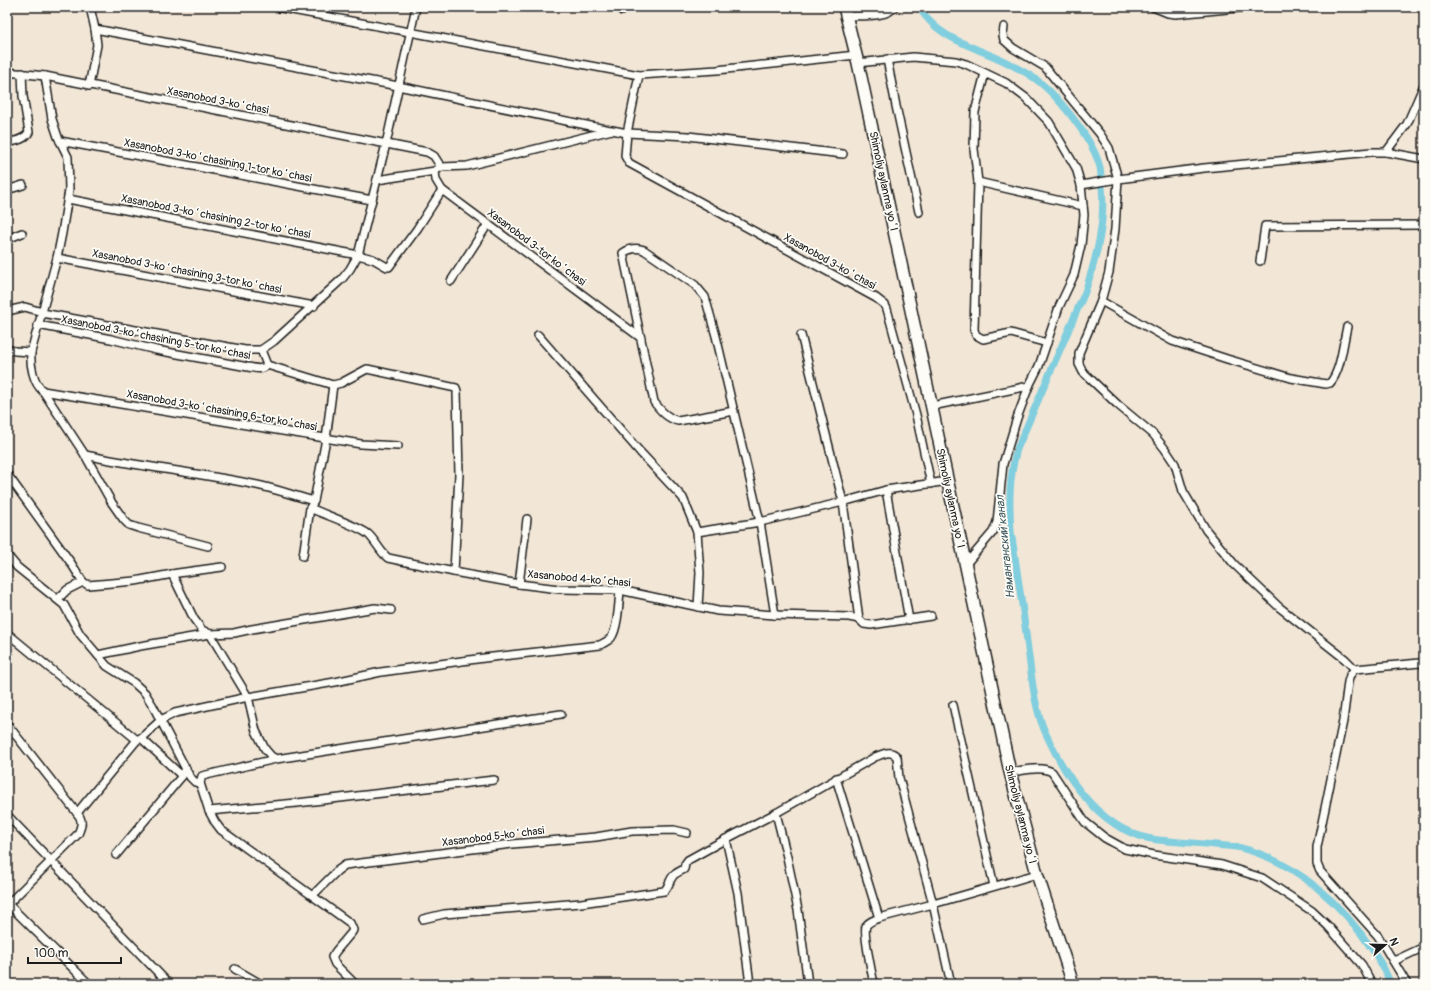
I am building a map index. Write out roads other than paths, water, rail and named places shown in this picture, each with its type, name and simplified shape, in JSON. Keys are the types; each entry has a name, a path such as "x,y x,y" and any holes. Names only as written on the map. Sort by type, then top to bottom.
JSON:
{"main road":[{"name":"Shimoliy aylanma yoʻl","path":"846,12 1010,772 1037,874 1073,984"}],"street":[{"path":"89,86 98,45 96,28 90,7"},
{"path":"276,7 639,75 857,59 914,57 956,61 986,73 1011,87 1026,98 1049,122 1076,168 1083,184 1084,215 1081,245 1074,275 1059,307 1039,366 1029,386 1003,464 996,522 993,532 965,565"},
{"path":"7,311 25,307 42,313 245,350 261,350 274,342 342,280 350,270 358,255 386,144 416,7"},
{"path":"846,12 884,14 891,11 894,7"},
{"path":"1153,7 1168,13 1176,14 1248,7"},
{"path":"1004,27 1002,35 1004,40 1013,48 1046,67 1100,134 1109,148 1115,180 1115,229 1108,272 1101,301 1079,353 1079,364 1083,372 1118,405 1153,434 1166,449 1174,464 1183,490 1206,530 1234,564 1279,607 1345,659 1355,669"},
{"path":"96,28 398,86 627,133 688,136 843,154"},
{"path":"887,59 919,212"},
{"name":"Xasanobod 3-koʻchasi","path":"7,72 45,76 89,86 427,152 434,156 438,169"},
{"path":"7,143 23,138 28,133 23,96 22,73"},
{"path":"986,73 975,112 974,149 978,182 973,325 976,335 983,339 1012,333 1047,343"},
{"name":"Xasanobod 3-koʻchasi","path":"639,75 627,133 625,156 629,163 876,298 888,309 916,415 931,484"},
{"path":"45,76 52,119 68,157 68,199 56,258 31,352 30,359 34,377 86,455 112,503 124,520 138,528 208,546"},
{"path":"1386,152 1407,124 1424,85"},
{"path":"377,180 438,169 467,166 612,130"},
{"name":"Xasanobod 3-koʻchasining 1-tor koʻchasi","path":"60,141 372,200"},
{"path":"1083,184 1204,168 1371,152 1386,152 1424,159"},
{"path":"438,169 436,180 442,190"},
{"path":"978,182 1083,206"},
{"path":"7,190 23,185"},
{"name":"Xasanobod 3-koʻchasining 2-tor koʻchasi","path":"68,199 358,255 373,259 384,266 389,267 417,229 442,190"},
{"name":"Xasanobod 3-tor koʻchasi","path":"442,190 641,338"},
{"path":"451,281 488,224"},
{"path":"1260,261 1265,226 1424,225"},
{"path":"7,239 22,233"},
{"path":"734,411 678,421 670,419 654,402 622,253 638,248 644,250 695,285 705,297 716,336 734,411 760,522 775,615"},
{"name":"Xasanobod 3-koʻchasining 3-tor koʻchasi","path":"56,258 314,306"},
{"path":"1101,301 1172,341 1291,378 1326,384 1330,384 1334,380 1338,369 1347,327"},
{"name":"Xasanobod 3-koʻchasining 5-tor koʻchasi","path":"38,325 110,339 156,350 248,367 260,369 267,365"},
{"path":"801,334 843,502 859,619"},
{"path":"538,335 635,447 683,498 697,532 700,573 698,607"},
{"path":"7,348 14,351 31,352"},
{"path":"261,350 267,365 333,385 341,383 367,369 456,388 459,474 454,572"},
{"path":"302,556 310,508 314,501 326,439 333,385"},
{"path":"932,406 1029,386"},
{"name":"Xasanobod 3-koʻchasining 6-tor koʻchasi","path":"43,391 326,439 360,444 398,446"},
{"path":"86,455 129,464 258,485 314,501"},
{"path":"7,474 83,582 88,585 135,581 222,567"},
{"path":"697,532 760,522 886,490 948,481"},
{"path":"886,490 909,620"},
{"name":"Xasanobod 4-koʻchasi","path":"310,508 368,534 381,549 383,554 388,558 519,584 559,589 620,590 718,611 775,615 832,615 859,619 864,624 871,625 931,616"},
{"path":"519,584 527,519"},
{"path":"7,567 9,558"},
{"path":"9,558 32,580 58,599 67,609 80,634 107,666 140,688 161,720 190,777 196,782 200,783"},
{"path":"172,574 194,619 202,630 210,634 248,696 256,731 265,749 270,756 276,760"},
{"path":"58,599 67,590 83,582"},
{"path":"77,813 139,739 161,720 175,713 248,696 335,682 381,672 600,645 612,636 617,616 620,590"},
{"path":"98,655 210,634 234,633 375,608 391,610"},
{"path":"7,633 96,707 139,739 182,776"},
{"path":"1407,984 1378,936 1320,871 1317,864 1316,847 1343,721 1350,675 1355,669 1420,663 1424,664"},
{"path":"953,705 994,886"},
{"path":"355,984 335,964 332,957 352,932 353,930 350,923 221,830 214,822 209,811 200,783 202,776 276,760 561,714"},
{"path":"7,724 77,813 82,824 78,834 8,903 89,984"},
{"path":"423,918 444,914 581,903 664,891 668,888 671,878 684,869 688,860 776,813 875,757 889,752 895,754 896,757 898,778 933,904 951,984"},
{"path":"116,855 182,776 186,768"},
{"path":"1010,772 1038,769 1047,769 1052,772 1085,822 1104,838 1125,849 1154,855 1222,865 1262,878 1312,911 1328,926 1362,964 1372,984"},
{"path":"836,778 879,918"},
{"path":"209,811 297,803 494,780"},
{"path":"776,813 798,910 808,984"},
{"path":"7,815 170,984"},
{"name":"Xasanobod 5-koʻchasi","path":"313,895 345,864 632,831 674,830 687,833"},
{"path":"726,839 738,893 750,984"},
{"path":"874,984 865,927 869,922 1037,874"},
{"path":"1394,962 1424,947"},
{"path":"235,969 261,984"}],"waterway":[{"name":"Наманганский канал","path":"919,7 935,27 945,34 1002,60 1028,74 1051,92 1080,128 1095,153 1101,170 1103,194 1102,222 1093,265 1085,292 1017,449 1011,480 1011,531 1034,694 1039,716 1047,736 1077,788 1105,817 1121,828 1139,836 1158,840 1241,848 1262,855 1300,875 1333,902 1348,918 1377,956 1391,984"}]}
